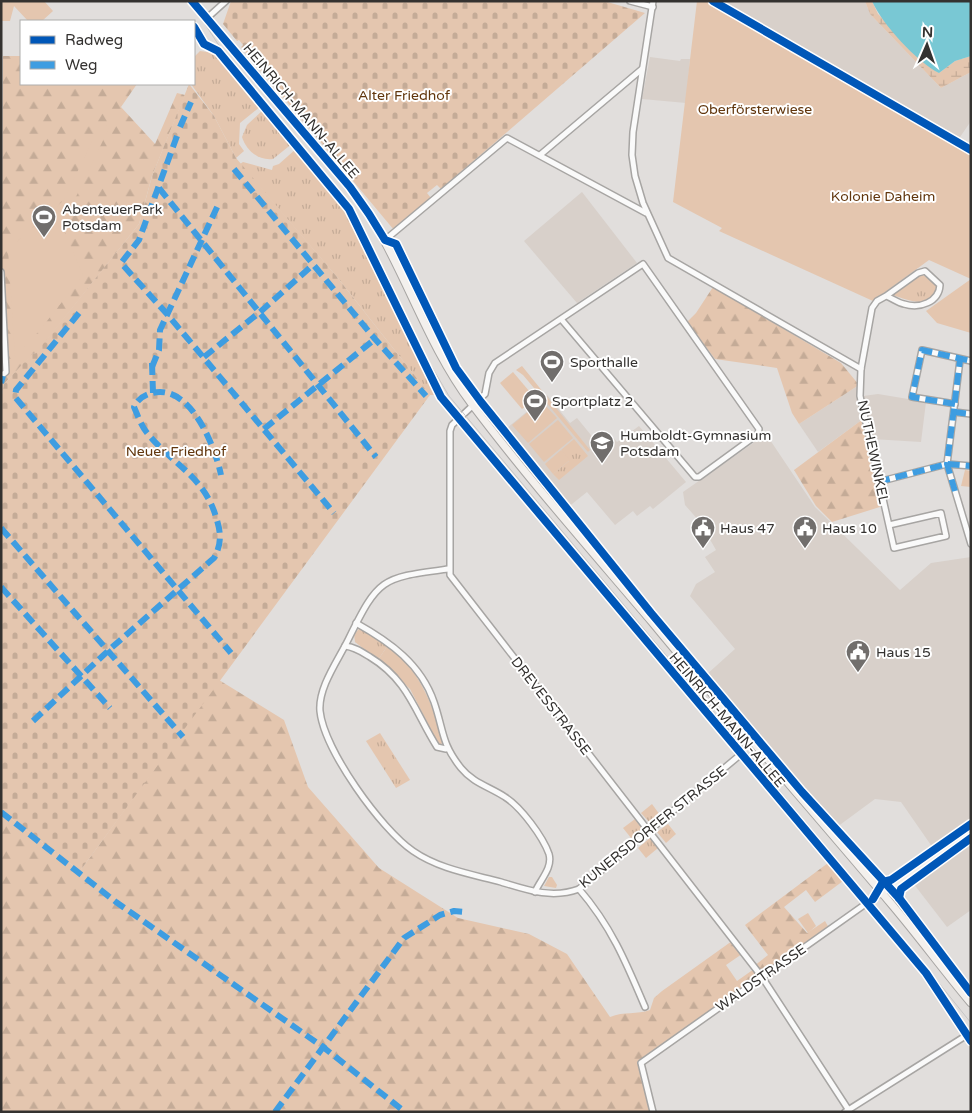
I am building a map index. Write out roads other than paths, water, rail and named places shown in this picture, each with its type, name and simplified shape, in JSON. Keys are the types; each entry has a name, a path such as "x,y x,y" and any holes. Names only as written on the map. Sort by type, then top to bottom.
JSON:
{"main road":[{"name":"HEINRICH-MANN-ALLEE","path":"192,1 350,187 370,214 385,240 439,353 472,405 586,545 881,893 971,1003"},
{"path":"881,893 971,831"}],"street":[{"path":"206,18 226,1"},
{"path":"630,1 653,4 633,132 632,154 635,176 646,213 668,258 861,369"},
{"path":"540,155 643,68"},
{"path":"385,240 507,138 646,213"},
{"path":"448,569 450,431 459,418 485,394 490,373 496,363 561,319 643,264 759,429 758,434 699,477 692,475 561,319"},
{"name":"NUTHEWINKEL","path":"886,296 906,305 924,304 934,300 939,294 940,285 925,271 918,273 876,301 872,308 860,385 862,408 894,548 946,536 941,513 889,525"},
{"path":"1,272 6,338 6,372 1,376"},
{"path":"954,404 912,397 922,350 971,361"},
{"path":"960,360 947,464 971,544"},
{"path":"954,412 971,414"},
{"name":"HEINRICH-MANN-ALLEE","path":"459,418 740,755 926,974 971,1041"},
{"path":"878,482 947,464 971,466"},
{"name":"KUNERSDORFER STRASSE","path":"448,569 401,575 390,580 374,593 356,623 324,690 320,703 321,717 331,744 346,771 385,826 411,850 438,864 535,892 554,894 579,889 740,755"},
{"name":"DREVESSTRASSE","path":"448,569 450,575 762,977 847,1110"},
{"path":"356,623 389,644 415,667 434,702 446,749 467,775 514,804 523,813 546,848 550,861 549,868 535,892"},
{"path":"345,646 353,647 371,657 395,676 408,692 437,747 446,749"},
{"path":"579,889 597,910 614,936 645,1007"},
{"name":"WALDSTRASSE","path":"654,1112 641,1063 881,893"},
{"path":"847,1110 968,1035"}],"water":[{"path":"872,1 971,1 971,56 955,61 939,73 930,68 901,42"}],"tram line":[{"path":"190,1 218,44 351,206 429,362 449,396 906,942 971,1023"}],"place":[{"name":"AbenteuerPark Potsdam","path":"44,238"},
{"name":"Sporthalle","path":"552,383"},
{"name":"Sportplatz 2","path":"535,422"},
{"name":"Humboldt-Gymnasium Potsdam","path":"602,464"},
{"name":"Haus 47","path":"703,549"},
{"name":"Haus 10","path":"805,549"},
{"name":"Haus 15","path":"858,673"}],"park label":[{"name":"Alter Friedhof","path":"404,95"},
{"name":"Oberförsterwiese","path":"755,109"},
{"name":"Kolonie Daheim","path":"883,196"},
{"name":"Neuer Friedhof","path":"176,451"}]}
